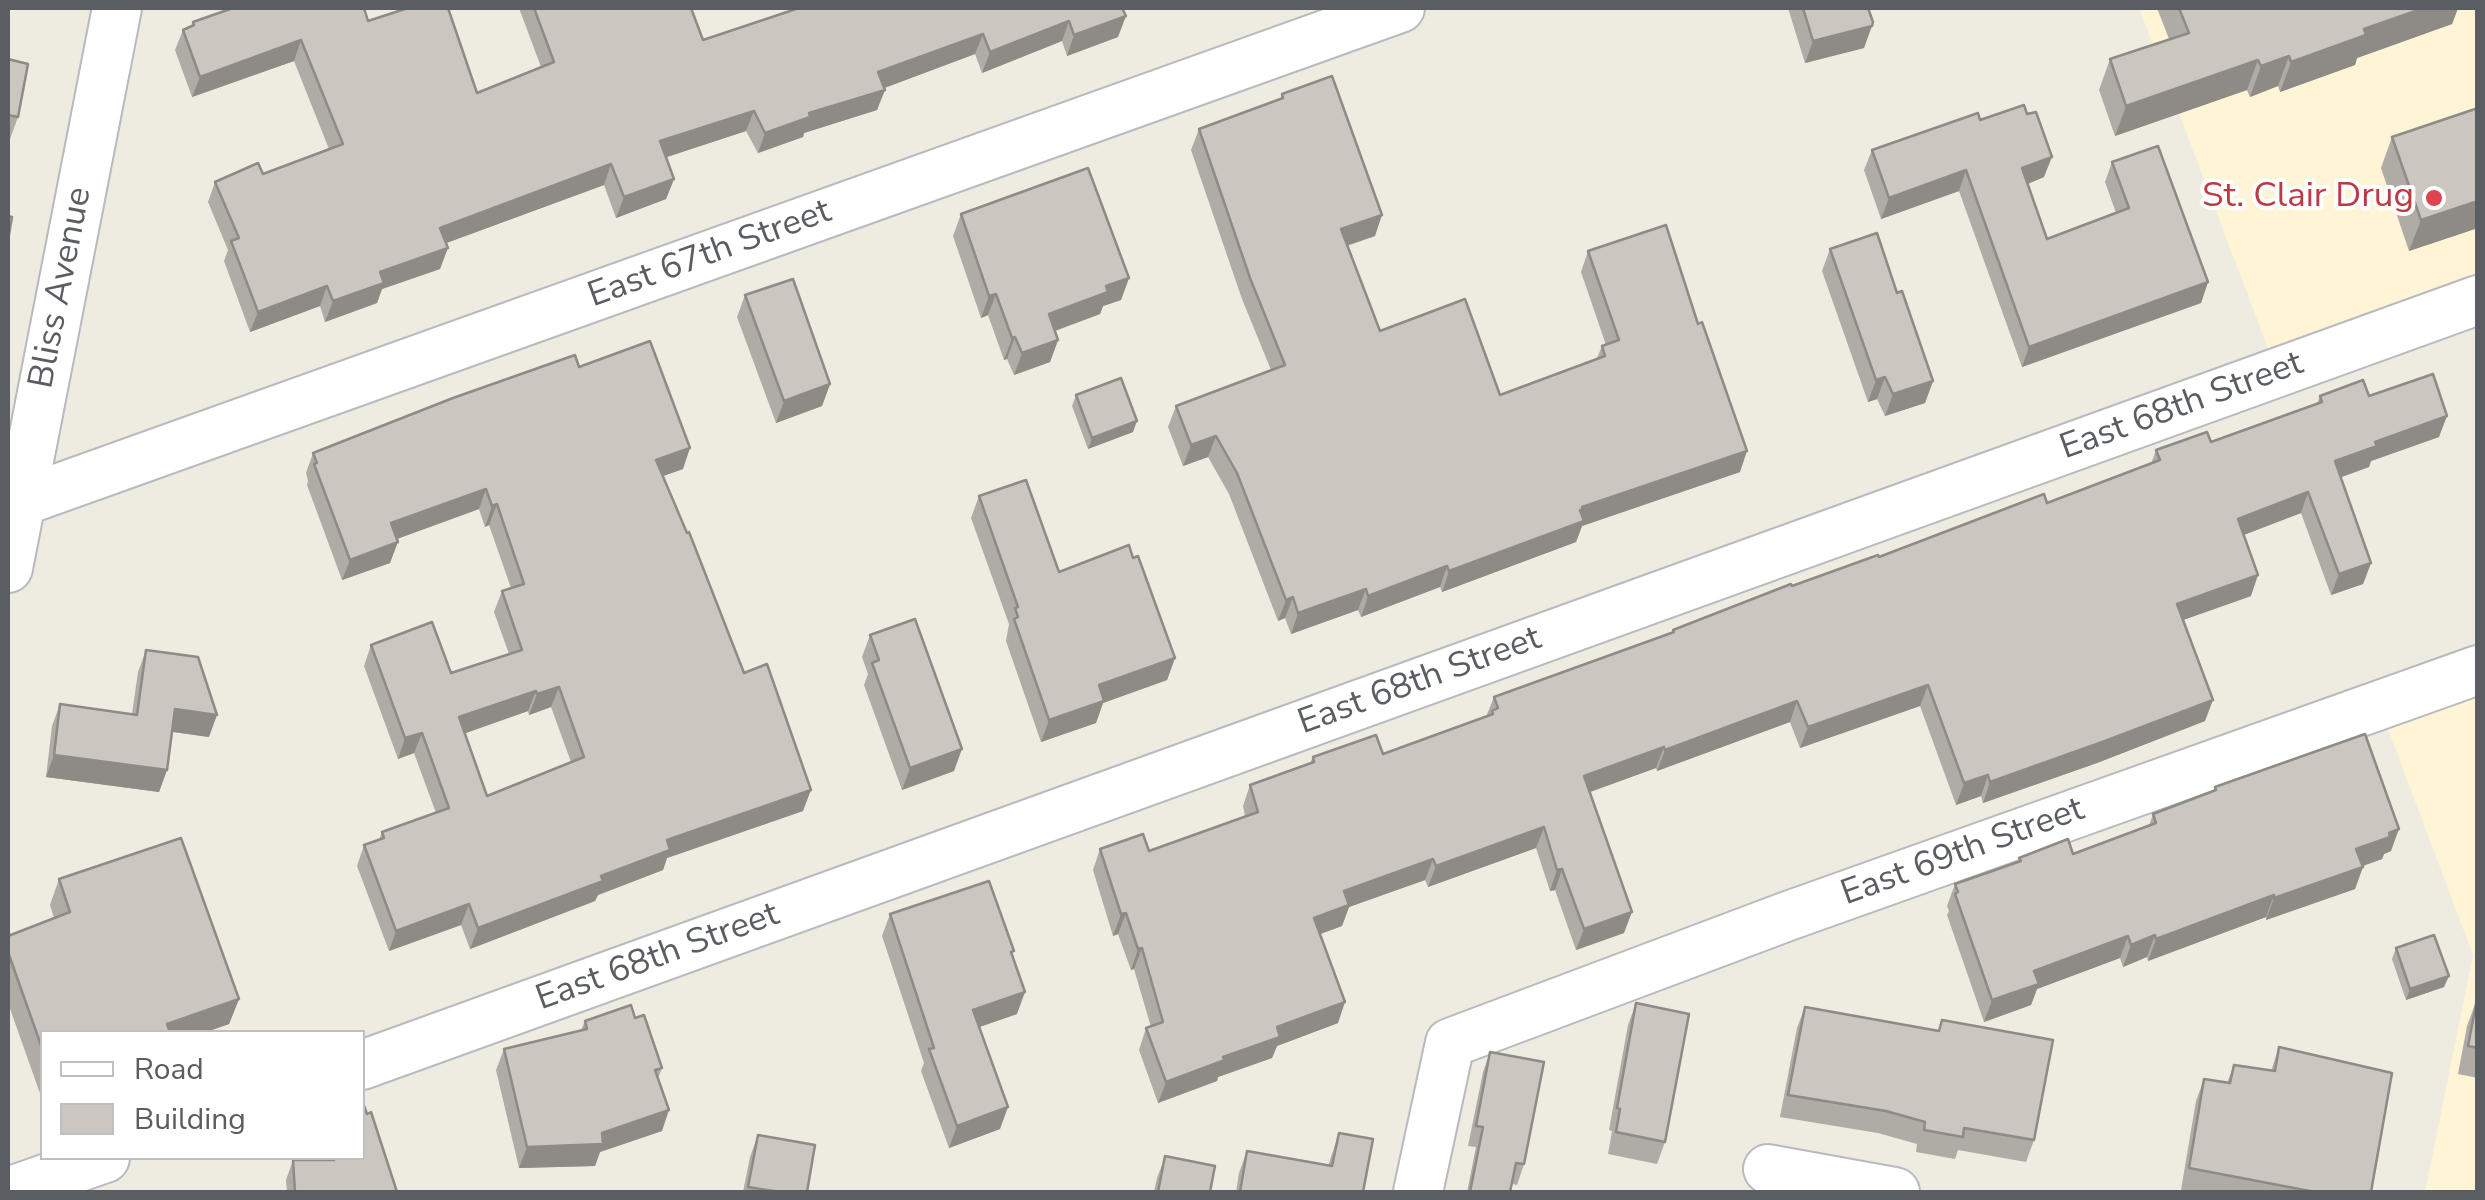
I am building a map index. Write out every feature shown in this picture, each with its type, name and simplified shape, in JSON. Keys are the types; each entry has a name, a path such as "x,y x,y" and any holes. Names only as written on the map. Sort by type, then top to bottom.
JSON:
{"street":[{"name":"Bliss Avenue","path":"8,568 116,8"},
{"name":"East 67th Street","path":"20,502 1400,8"},
{"name":"East 68th Street","path":"365,1063 2478,300"},
{"name":"East 69th Street","path":"1418,1192 1450,1043 1806,909 2478,670"},
{"path":"8,1192 99,1160"},
{"path":"1768,1169 1895,1192"}],"shaded area":[{"path":"2139,8 2477,8 2477,300 2277,372"},
{"path":"2477,670 2477,1192 2425,1192 2473,955 2379,705"}],"building":[{"path":"233,8 364,8 368,21 408,8 448,8 477,93 554,62 534,8 691,8 703,40 799,8 1122,8 1126,16 1074,35 1069,21 990,52 983,34 878,72 885,90 809,113 810,117 765,133 754,111 660,141 674,179 624,197 611,164 440,228 448,248 380,272 384,283 333,301 327,286 258,312 231,241 239,238 215,182 258,163 263,174 343,144 301,40 200,77 183,30 193,22"},
{"path":"1803,8 1868,8 1873,22 1872,26 1813,41"},
{"path":"2179,8 2424,8 2364,29 2366,35 2291,62 2289,56 2261,66 2258,60 2126,106 2110,59 2189,33"},
{"path":"8,59 28,64 18,117 8,115"},
{"path":"1332,76 1382,215 1341,229 1380,331 1465,299 1500,395 1605,356 1602,346 1619,340 1588,251 1666,225 1698,324 1702,322 1747,451 1582,507 1584,521 1449,571 1447,566 1368,596 1366,589 1298,613 1293,597 1286,600 1237,473 1216,436 1191,445 1176,406 1285,365 1250,278 1199,129"},
{"path":"2024,105 2027,114 2036,112 2052,157 2022,168 2047,239 2129,208 2112,162 2158,146 2208,282 2029,347 1966,170 1889,198 1872,150 1978,113 1980,120"},
{"path":"2478,108 2478,201 2421,220 2392,137"},
{"path":"1088,168 1129,278 1106,286 1108,292 1049,314 1058,340 1022,353 1015,337 1012,338 996,294 989,296 961,214"},
{"path":"1877,233 1933,381 1893,394 1885,377 1876,380 1830,249"},
{"path":"793,279 830,384 784,401 745,295"},
{"path":"650,341 690,448 656,460 689,532 744,673 767,664 811,790 667,840 670,850 601,876 603,881 478,928 469,904 396,931 364,845 384,838 382,832 449,808 422,733 405,738 371,645 432,622 451,673 522,650 502,591 524,584 497,504 492,506 486,489 391,523 398,542 350,560 313,453 575,355 579,367","holes":["559,687 584,757 487,796 459,717"]},
{"path":"2433,374 2447,416 2335,461 2371,563 2339,574 2308,492 2238,519 2258,575 2177,604 2213,700 1990,782 1988,775 1964,783 1928,685 1808,727 1797,701 1584,776 1632,912 1584,929 1562,869 1557,870 1544,827 1436,866 1433,859 1344,891 1349,905 1314,918 1345,1002 1277,1027 1280,1037 1166,1082 1146,1028 1163,1022 1142,948 1138,949 1126,913 1121,914 1100,849 1143,834 1149,851 1258,812 1250,785 1314,762 1313,757 1376,735 1383,754 1493,714 1498,708 1494,697 1674,632 1791,584 1879,557 2044,494 2047,503 2160,460 2156,450 2207,432 2211,442 2322,402 2320,396 2363,380 2369,396"},
{"path":"1121,378 1137,421 1092,438 1076,395"},
{"path":"1026,480 1059,572 1129,545 1133,558 1138,556 1175,658 1099,685 1104,701 1049,720 1014,619 1018,617 1018,607 979,496"},
{"path":"915,619 962,749 910,768 872,663 879,660 870,635"},
{"path":"146,650 198,657 217,715 175,709 167,770 54,755 60,704 137,715"},
{"path":"2365,734 2399,829 2389,833 2390,837 2356,849 2363,867 2156,939 2155,935 2131,945 2128,936 2034,971 2039,984 1992,1000 1955,894 1955,884 2021,861 2019,858 2068,839 2073,854 2156,823 2153,814 2216,790 2215,787"},
{"path":"181,838 239,999 167,1024 169,1030 40,1030 40,1042 8,952 8,936 70,912 59,879"},
{"path":"989,881 1025,992 973,1010 1008,1107 957,1126 929,1049 934,1048 890,914"},
{"path":"2434,935 2449,976 2410,989 2396,948"},
{"path":"2478,999 2478,1048 2468,1046"},
{"path":"1636,1003 1689,1014 1665,1142 1616,1132"},
{"path":"631,1005 635,1018 644,1015 662,1068 655,1070 669,1110 602,1133 603,1144 527,1147 504,1049 587,1029 585,1021"},
{"path":"1805,1007 1939,1031 1942,1020 2053,1040 2034,1140 1964,1128 1963,1137 1924,1130 1925,1122 1886,1111 1788,1095"},
{"path":"2279,1047 2392,1073 2371,1192 2315,1192 2189,1168 2204,1079 2230,1083 2234,1065 2275,1071"},
{"path":"1490,1052 1544,1062 1524,1164 1516,1163 1510,1192 1470,1192 1483,1127 1476,1126"},
{"path":"365,1108 367,1114 371,1112 397,1192 295,1192 293,1160 365,1160"},
{"path":"1339,1133 1373,1139 1363,1192 1240,1192 1247,1151 1332,1166"},
{"path":"758,1135 815,1145 807,1192 748,1187"},
{"path":"1165,1156 1215,1166 1210,1192 1158,1192"}],"place":[{"name":"St. Clair Drug","path":"2434,198"}]}
